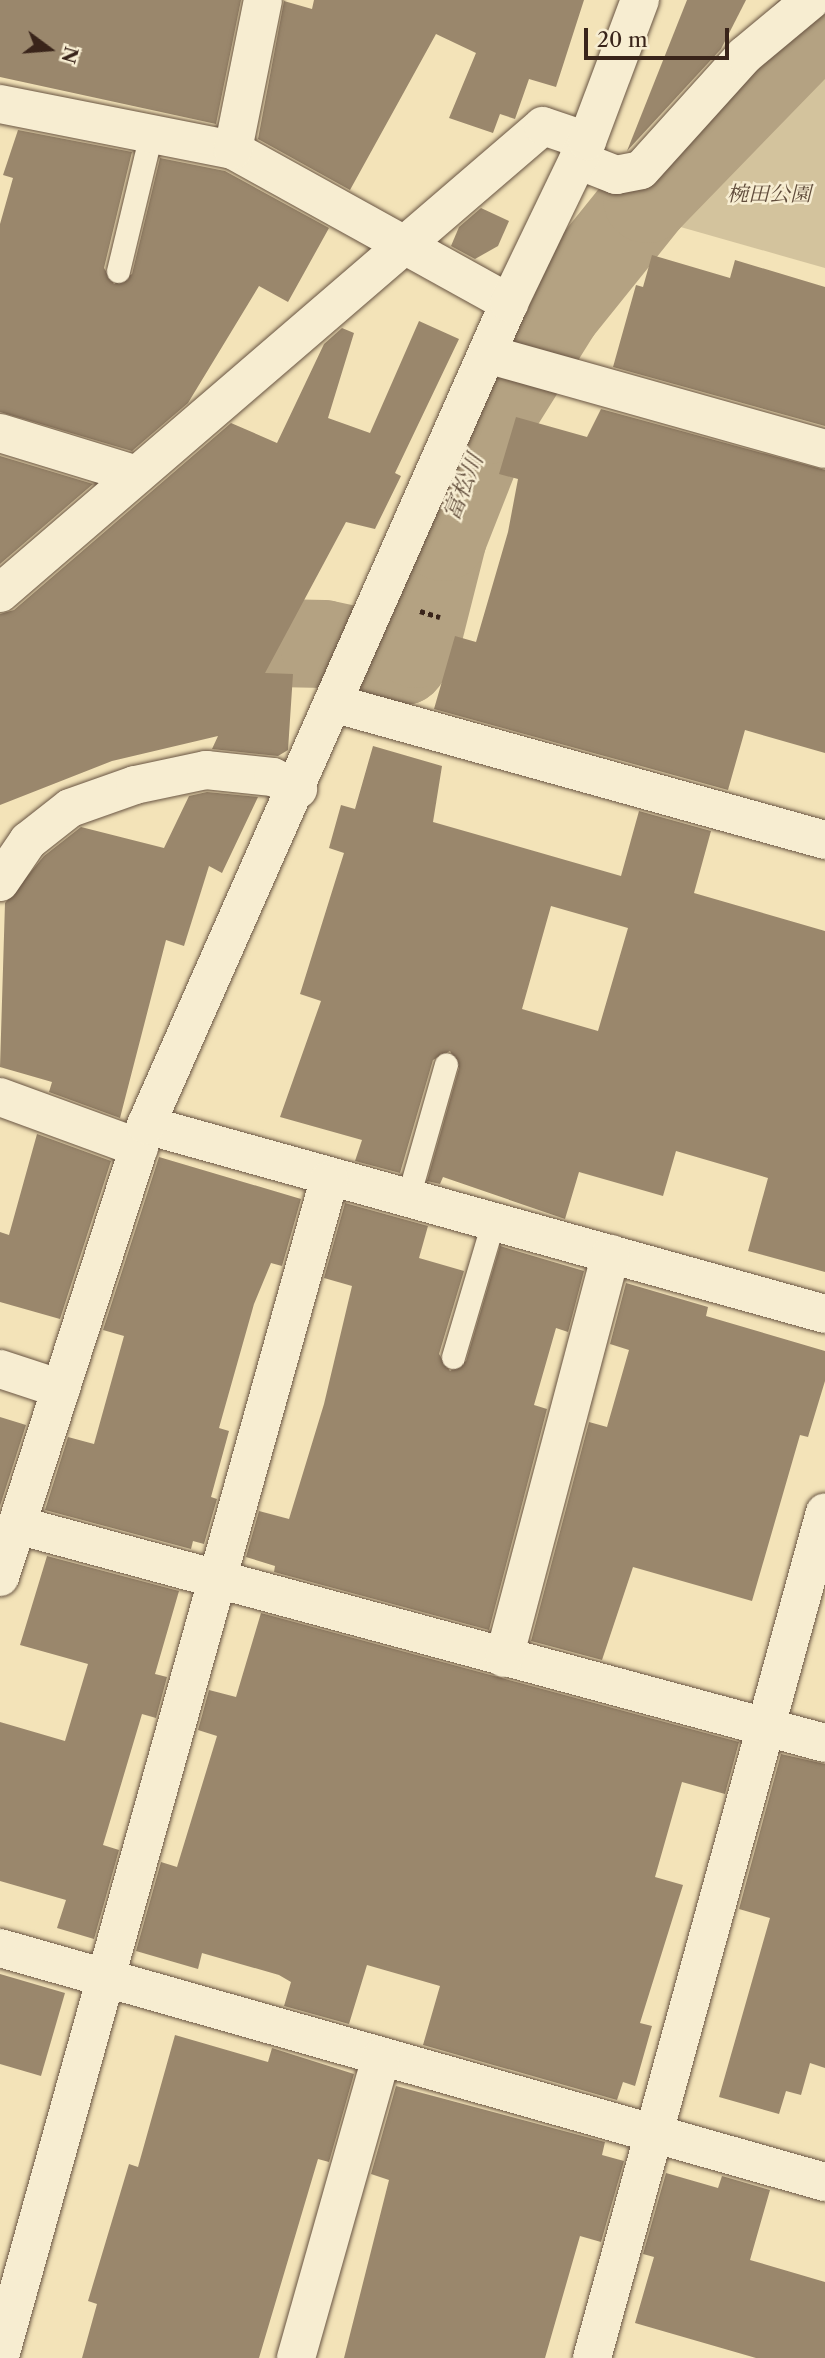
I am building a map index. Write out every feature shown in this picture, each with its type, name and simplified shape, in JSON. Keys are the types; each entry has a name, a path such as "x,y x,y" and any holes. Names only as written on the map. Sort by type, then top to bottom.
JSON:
{"street":[{"path":"233,150 263,0"},
{"path":"1,1572 142,1136 358,652 512,361 509,303 583,150 640,0"},
{"path":"0,593 542,126 583,150 616,175 641,170 745,55 811,0"},
{"path":"0,104 233,150 509,303"},
{"path":"512,361 825,449"},
{"path":"0,433 137,475"},
{"path":"336,704 825,841"},
{"path":"0,881 28,841 70,807 135,785 206,770 273,777 298,789"},
{"path":"0,1097 142,1136 329,1180 492,1225 611,1254 825,1314"},
{"path":"0,2356 108,1981 216,1581 329,1180"},
{"path":"504,1658 611,1254"},
{"path":"0,1369 61,1389"},
{"path":"592,2358 825,1512"},
{"path":"17,1525 216,1581 825,1743"},
{"path":"0,1948 108,1981 825,2182"},
{"path":"296,2358 381,2058"}],"lane":[{"path":"118,271 151,134"},
{"path":"407,1202 446,1064"},
{"path":"453,1357 492,1225"}],"green space":[{"name":"椀田公園","path":"825,60 825,268 663,222"}],"building":[{"path":"0,0 241,0 216,124 0,77"},
{"path":"314,0 584,0 556,87 529,79 515,119 500,114 493,133 449,118 476,53 436,34 350,190 258,139 284,1 312,9"},
{"path":"687,0 746,0 721,49 627,151"},
{"path":"18,130 132,152 104,268 114,284 132,274 160,158 225,171 329,228 288,302 259,286 188,403 132,451 0,412 0,224 13,178 3,175"},
{"path":"481,208 509,221 498,246 475,259 451,246 459,227"},
{"path":"652,255 730,278 735,260 825,287 825,426 613,367 636,285 643,287"},
{"path":"419,321 459,339 395,473 401,476 375,529 346,522 265,673 293,674 288,750 278,756 212,749 218,736 112,761 0,805 0,614 14,610 231,423 277,443 324,344 342,328 354,333 328,418 370,433"},
{"path":"601,409 825,470 825,753 745,730 728,790 434,709 455,636 476,642 508,532 518,479 499,474 516,417 587,437"},
{"path":"0,456 93,484 0,564"},
{"path":"373,746 442,766 433,822 621,876 639,811 711,831 694,893 825,931 825,1272 748,1251 768,1178 676,1151 663,1196 579,1172 565,1219 443,1177 440,1184 427,1181 459,1068 450,1051 433,1060 400,1173 355,1161 362,1140 280,1117 321,1001 300,994 344,853 329,848 341,805 355,809","holes":["551,906 628,928 598,1031 522,1009"]},
{"path":"207,792 258,797 222,873 209,866 184,946 166,940 120,1118 49,1092 52,1082 0,1067 5,903 44,856 81,827 164,848 189,796"},
{"path":"37,1134 111,1161 60,1319 0,1302 0,1232 9,1235"},
{"path":"159,1157 301,1199 282,1266 271,1263 254,1304 219,1428 229,1431 211,1497 217,1499 204,1544 193,1541 191,1549 45,1510 68,1437 94,1444 124,1336 103,1330"},
{"path":"345,1203 428,1226 419,1258 464,1271 439,1354 450,1371 466,1361 500,1246 584,1271 568,1332 556,1328 534,1405 547,1409 489,1630 274,1572 275,1566 246,1557 259,1511 289,1519 324,1404 352,1286 324,1278"},
{"path":"626,1283 708,1307 706,1316 825,1351 825,1381 808,1437 800,1435 752,1601 633,1567 602,1660 531,1641 589,1422 607,1427 629,1350 610,1344"},
{"path":"0,1417 26,1425 0,1506"},
{"path":"47,1556 179,1591 155,1674 167,1677 156,1718 142,1714 103,1845 119,1850 94,1939 57,1928 66,1900 0,1881 0,1722 65,1741 88,1664 20,1645"},
{"path":"261,1613 739,1742 725,1794 682,1782 655,1877 683,1885 640,2023 652,2026 635,2086 623,2082 617,2100 423,2045 440,1986 367,1965 349,2024 284,2006 291,1982 279,1975 202,1953 198,1969 136,1951 161,1862 177,1867 217,1736 198,1730 209,1690 236,1697"},
{"path":"781,1754 825,1764 825,2068 810,2063 801,2095 786,2091 779,2114 719,2097 770,1918 739,1909"},
{"path":"0,1974 65,1993 41,2076 0,2064"},
{"path":"175,2035 268,2062 272,2048 354,2074 329,2162 318,2159 259,2358 82,2358 97,2304 88,2301 129,2164 138,2167"},
{"path":"396,2086 605,2142 602,2155 624,2161 601,2242 580,2236 545,2358 344,2358 389,2180 371,2174"},
{"path":"666,2173 718,2188 722,2176 770,2190 750,2260 825,2282 825,2358 756,2358 635,2323 654,2257 643,2254"}],"waterway":[{"name":"富松川","path":"0,697 190,641 324,644 403,661 416,644 443,537 489,420 557,311 647,199 825,16"}]}
